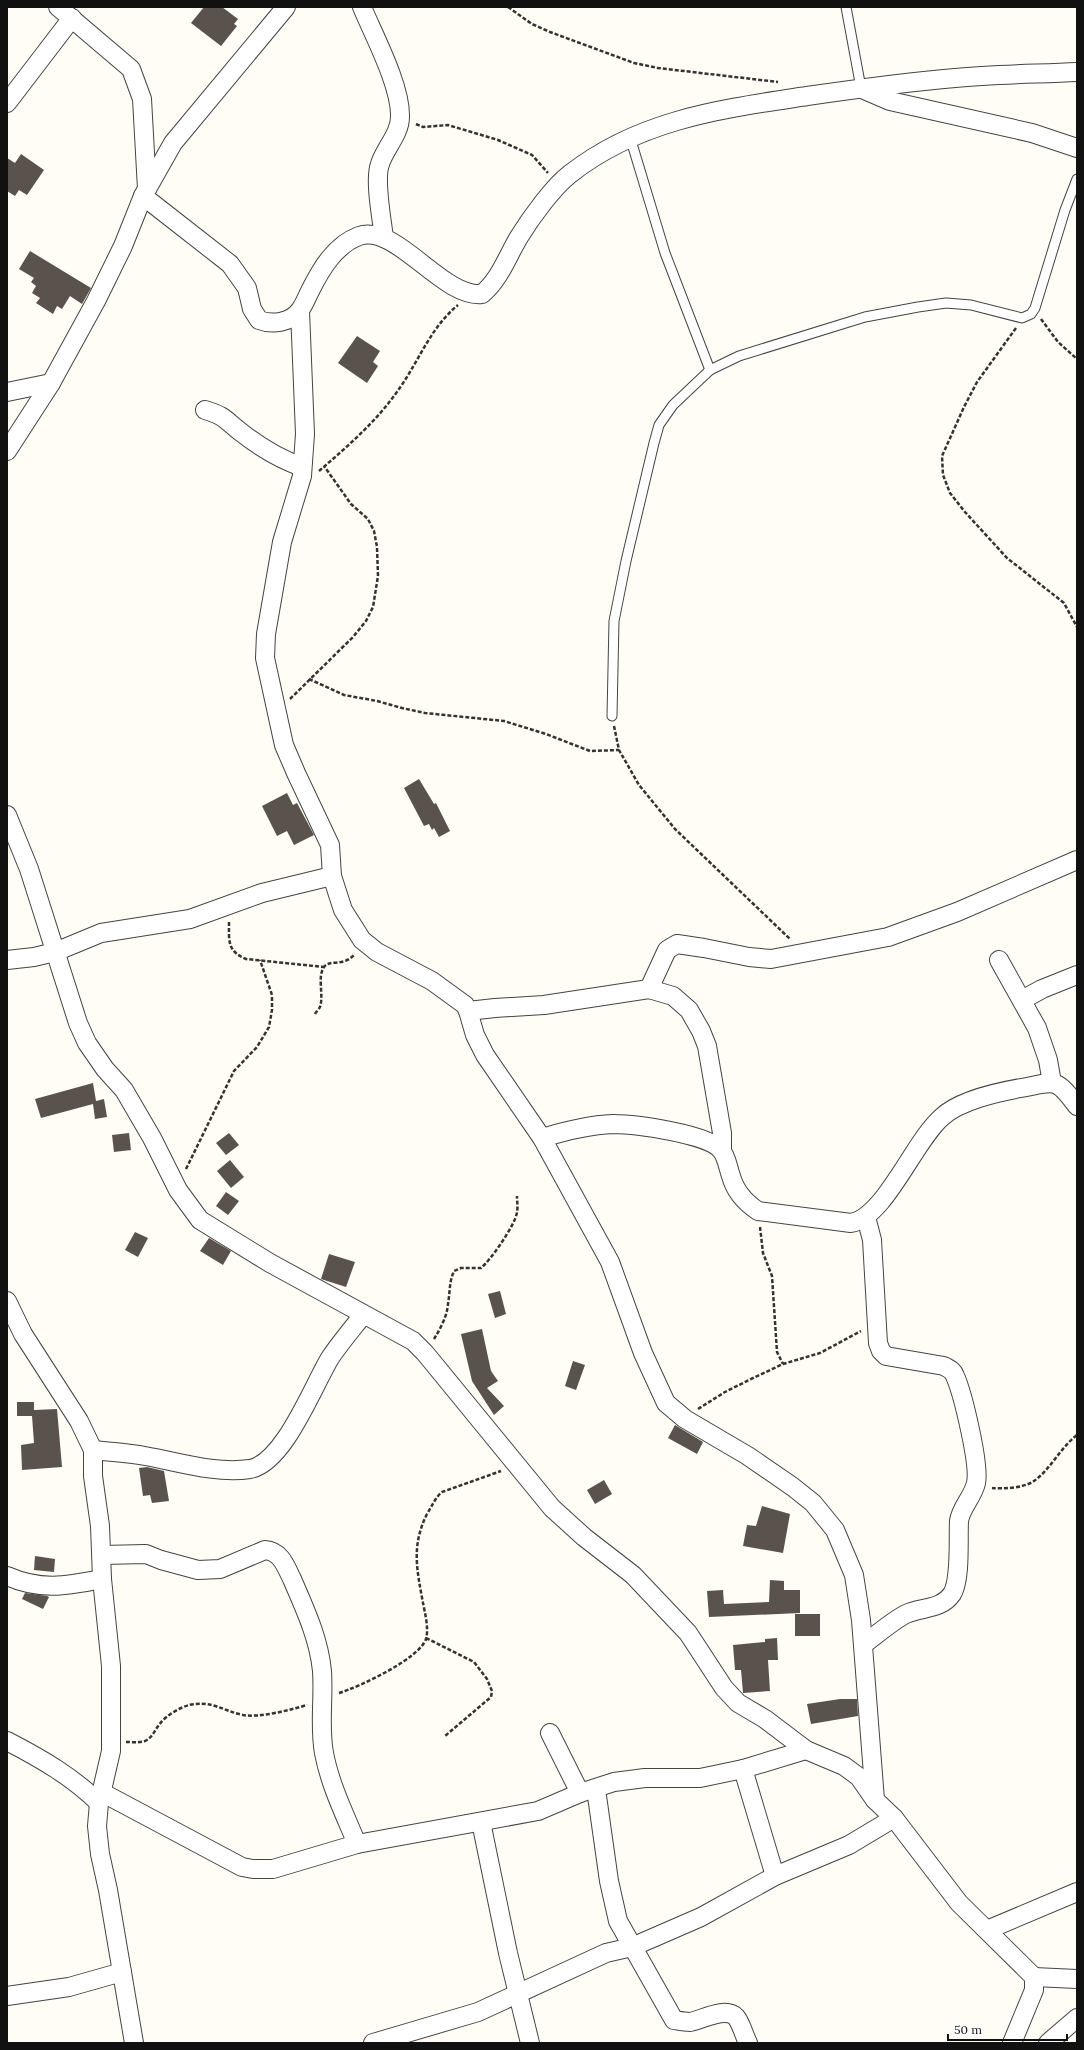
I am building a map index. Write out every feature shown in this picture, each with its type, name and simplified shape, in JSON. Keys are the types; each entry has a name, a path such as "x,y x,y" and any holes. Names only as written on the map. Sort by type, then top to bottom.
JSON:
{"street":[{"path":"58,7 131,69 142,99 145,193 230,264 247,288 252,309 259,320 269,324 284,321 300,311"},
{"path":"7,451 51,383 96,301 123,246 145,193 173,143 286,7"},
{"path":"362,7 392,80 398,98 400,118 395,133 379,165 378,177 384,238"},
{"path":"7,104 72,18"},
{"path":"875,1800 864,1644 854,1575 835,1530 814,1503 793,1487 748,1456 685,1419 666,1403 657,1387 610,1262 542,1138 502,1082 485,1055 475,1035 468,1011 459,999 432,981 377,952 362,940 343,910 332,876 330,845 284,745 265,658 266,634 282,542 299,489 302,468 305,434 300,311 316,279 328,260 344,244 361,235 384,238 407,252 453,286 472,294 482,294 489,288 519,236 559,184 570,174 612,146 630,137 678,119 728,108 861,88 956,78 1077,72"},
{"path":"861,88 890,101 1032,133 1077,148"},
{"path":"7,392 51,383"},
{"path":"205,410 222,415 241,433 279,459 302,468"},
{"path":"7,815 29,869 78,1023 87,1043 105,1069 124,1090 152,1138 178,1190 200,1220 270,1263 407,1338 425,1353 552,1508 584,1537 633,1575 683,1628 724,1688 738,1703 765,1719 806,1750 844,1766 859,1777 875,1800 894,1818 959,1903 1034,1977 1077,1979"},
{"path":"649,989 667,950 677,944 756,958 771,959 888,937 914,929 957,912 1077,860"},
{"path":"7,960 34,957 55,952 101,933 190,919 262,893 332,876"},
{"path":"999,960 1037,1028 1048,1060 1052,1083"},
{"path":"1022,1000 1042,989 1077,975"},
{"path":"468,1011 544,1005 649,989 673,996 689,1010 701,1031 711,1067 722,1133 722,1150 731,1178 745,1202 758,1211 851,1223 860,1221 866,1217 906,1167 931,1127 943,1116 971,1101 1013,1089 1052,1083 1059,1084 1077,1106"},
{"path":"542,1138 576,1128 614,1124 692,1136 710,1142 722,1150"},
{"path":"864,1644 905,1614 932,1608 942,1604 952,1594 956,1580 961,1513 976,1484 977,1464 955,1375 951,1370 944,1366 886,1356 881,1351 878,1343 872,1240 866,1217"},
{"path":"7,1301 23,1334 79,1421 93,1450 94,1476 100,1526 102,1579 111,1666 111,1751 101,1798 97,1826 100,1854 108,1890 134,2043"},
{"path":"93,1450 144,1456 184,1464 228,1470 251,1468 268,1461 282,1444 302,1413 330,1358 363,1315"},
{"path":"102,1555 146,1554 161,1560 198,1570 220,1569 265,1550 271,1550 278,1554 290,1576 312,1626 319,1655 323,1698 322,1730 327,1766 357,1844"},
{"path":"7,1576 42,1587 61,1586 102,1579"},
{"path":"550,1733 588,1791 618,1921 632,1947 660,1991 674,2020 688,2022 715,2014 731,2014 736,2017 748,2043"},
{"path":"7,1741 101,1798 242,1867 253,1870 273,1869 357,1844 538,1811 614,1782 645,1778 700,1778 743,1769 806,1750"},
{"path":"743,1769 775,1876"},
{"path":"372,2043 478,2012 606,1953 632,1947 701,1917 775,1876 848,1845 894,1818"},
{"path":"481,1822 508,1952 530,2043"},
{"path":"987,1930 1077,1892"},
{"path":"7,1996 69,1987 122,1972"},
{"path":"1012,2043 1034,1990 1034,1977"},
{"path":"1048,2043 1077,2018"}],"lane":[{"path":"846,7 861,88"},
{"path":"630,137 665,253 710,370"},
{"path":"612,716 614,621 626,561 654,443 659,425 673,405 710,370 739,356 865,317 946,303 971,305 1022,318 1031,314 1035,308 1065,210 1077,179"}],"path":[{"path":"508,7 532,24 634,63 658,68 785,83"},
{"path":"400,118 423,127 448,125 498,140 532,155 559,184"},
{"path":"299,489 349,445 382,412 400,388 428,340 446,315 472,294"},
{"path":"1035,308 1046,328 1077,358"},
{"path":"1022,318 1010,338 977,382 964,407 942,456 943,475 950,493 965,512 1007,558 1064,603 1077,627"},
{"path":"278,712 309,679 353,637 366,621 373,607 378,576 377,547 374,531 368,519 351,504 324,466"},
{"path":"309,679 344,695 377,701 425,713 504,721 546,734 590,751 619,750"},
{"path":"612,716 619,750 639,785 675,829 804,952"},
{"path":"228,905 229,933 231,946 235,954 246,959 324,967"},
{"path":"315,1014 320,1006 322,973 324,967 329,963 347,962 354,955 362,940"},
{"path":"178,1190 193,1152 234,1071 257,1047 269,1027 272,1010 272,995 260,960"},
{"path":"425,1353 445,1317 450,1284 454,1271 461,1268 480,1268 490,1259 514,1222 517,1213 517,1196"},
{"path":"758,1211 762,1253 772,1276 777,1352 783,1364"},
{"path":"685,1419 725,1392 783,1364 820,1353 839,1344 863,1330 876,1318"},
{"path":"976,1484 986,1488 1026,1485 1034,1481 1067,1443 1077,1435"},
{"path":"111,1751 122,1743 144,1741 153,1735 159,1725 166,1718 189,1705 212,1705 243,1715 297,1708 347,1690 390,1670 421,1647 426,1638 426,1618 416,1554 417,1539 422,1525 437,1497 442,1492 516,1464"},
{"path":"426,1638 474,1662 482,1670 492,1690 491,1697 445,1736"}],"building":[{"path":"204,7 222,7 238,19 234,24 237,26 221,46 191,23"},
{"path":"21,154 44,170 27,195 19,190 15,196 7,191 7,158 15,163"},
{"path":"30,251 91,288 82,304 70,296 62,309 57,306 53,314 36,303 40,298 32,293 36,286 31,282 34,278 19,269"},
{"path":"357,336 380,351 373,362 378,366 367,383 338,363"},
{"path":"419,779 434,804 436,803 450,831 439,837 434,828 432,830 429,824 424,826 404,788"},
{"path":"287,793 293,805 297,803 314,835 294,845 287,831 277,836 262,806"},
{"path":"93,1083 96,1101 104,1099 107,1117 95,1119 93,1104 41,1118 35,1099"},
{"path":"129,1133 131,1150 114,1152 112,1135"},
{"path":"229,1133 239,1145 226,1155 216,1143"},
{"path":"230,1160 244,1177 231,1188 217,1171"},
{"path":"226,1192 239,1201 228,1215 216,1206"},
{"path":"135,1232 148,1238 138,1257 125,1250"},
{"path":"209,1238 231,1251 223,1265 200,1251"},
{"path":"329,1254 355,1262 346,1287 321,1279"},
{"path":"500,1291 506,1314 495,1318 488,1294"},
{"path":"482,1329 491,1371 498,1381 487,1388 504,1406 494,1415 472,1381 461,1334"},
{"path":"573,1361 585,1365 576,1390 565,1386"},
{"path":"17,1402 34,1402 34,1410 57,1409 62,1467 22,1470 21,1445 34,1443 32,1416 17,1416"},
{"path":"675,1425 703,1442 697,1454 668,1438"},
{"path":"147,1467 164,1471 169,1501 152,1503 150,1495 143,1496 139,1468"},
{"path":"604,1480 612,1494 595,1504 587,1490"},
{"path":"762,1506 790,1514 783,1553 743,1546 747,1525 756,1526"},
{"path":"35,1556 55,1559 54,1572 34,1570"},
{"path":"770,1580 784,1581 784,1590 800,1590 800,1613 709,1617 707,1591 723,1590 724,1604 769,1602"},
{"path":"25,1593 49,1597 43,1609 22,1599"},
{"path":"795,1614 820,1614 820,1636 795,1636"},
{"path":"777,1638 778,1660 768,1660 770,1691 743,1693 741,1670 735,1670 733,1645 765,1642 765,1639"},
{"path":"840,1699 857,1699 858,1716 811,1724 807,1704"}]}
